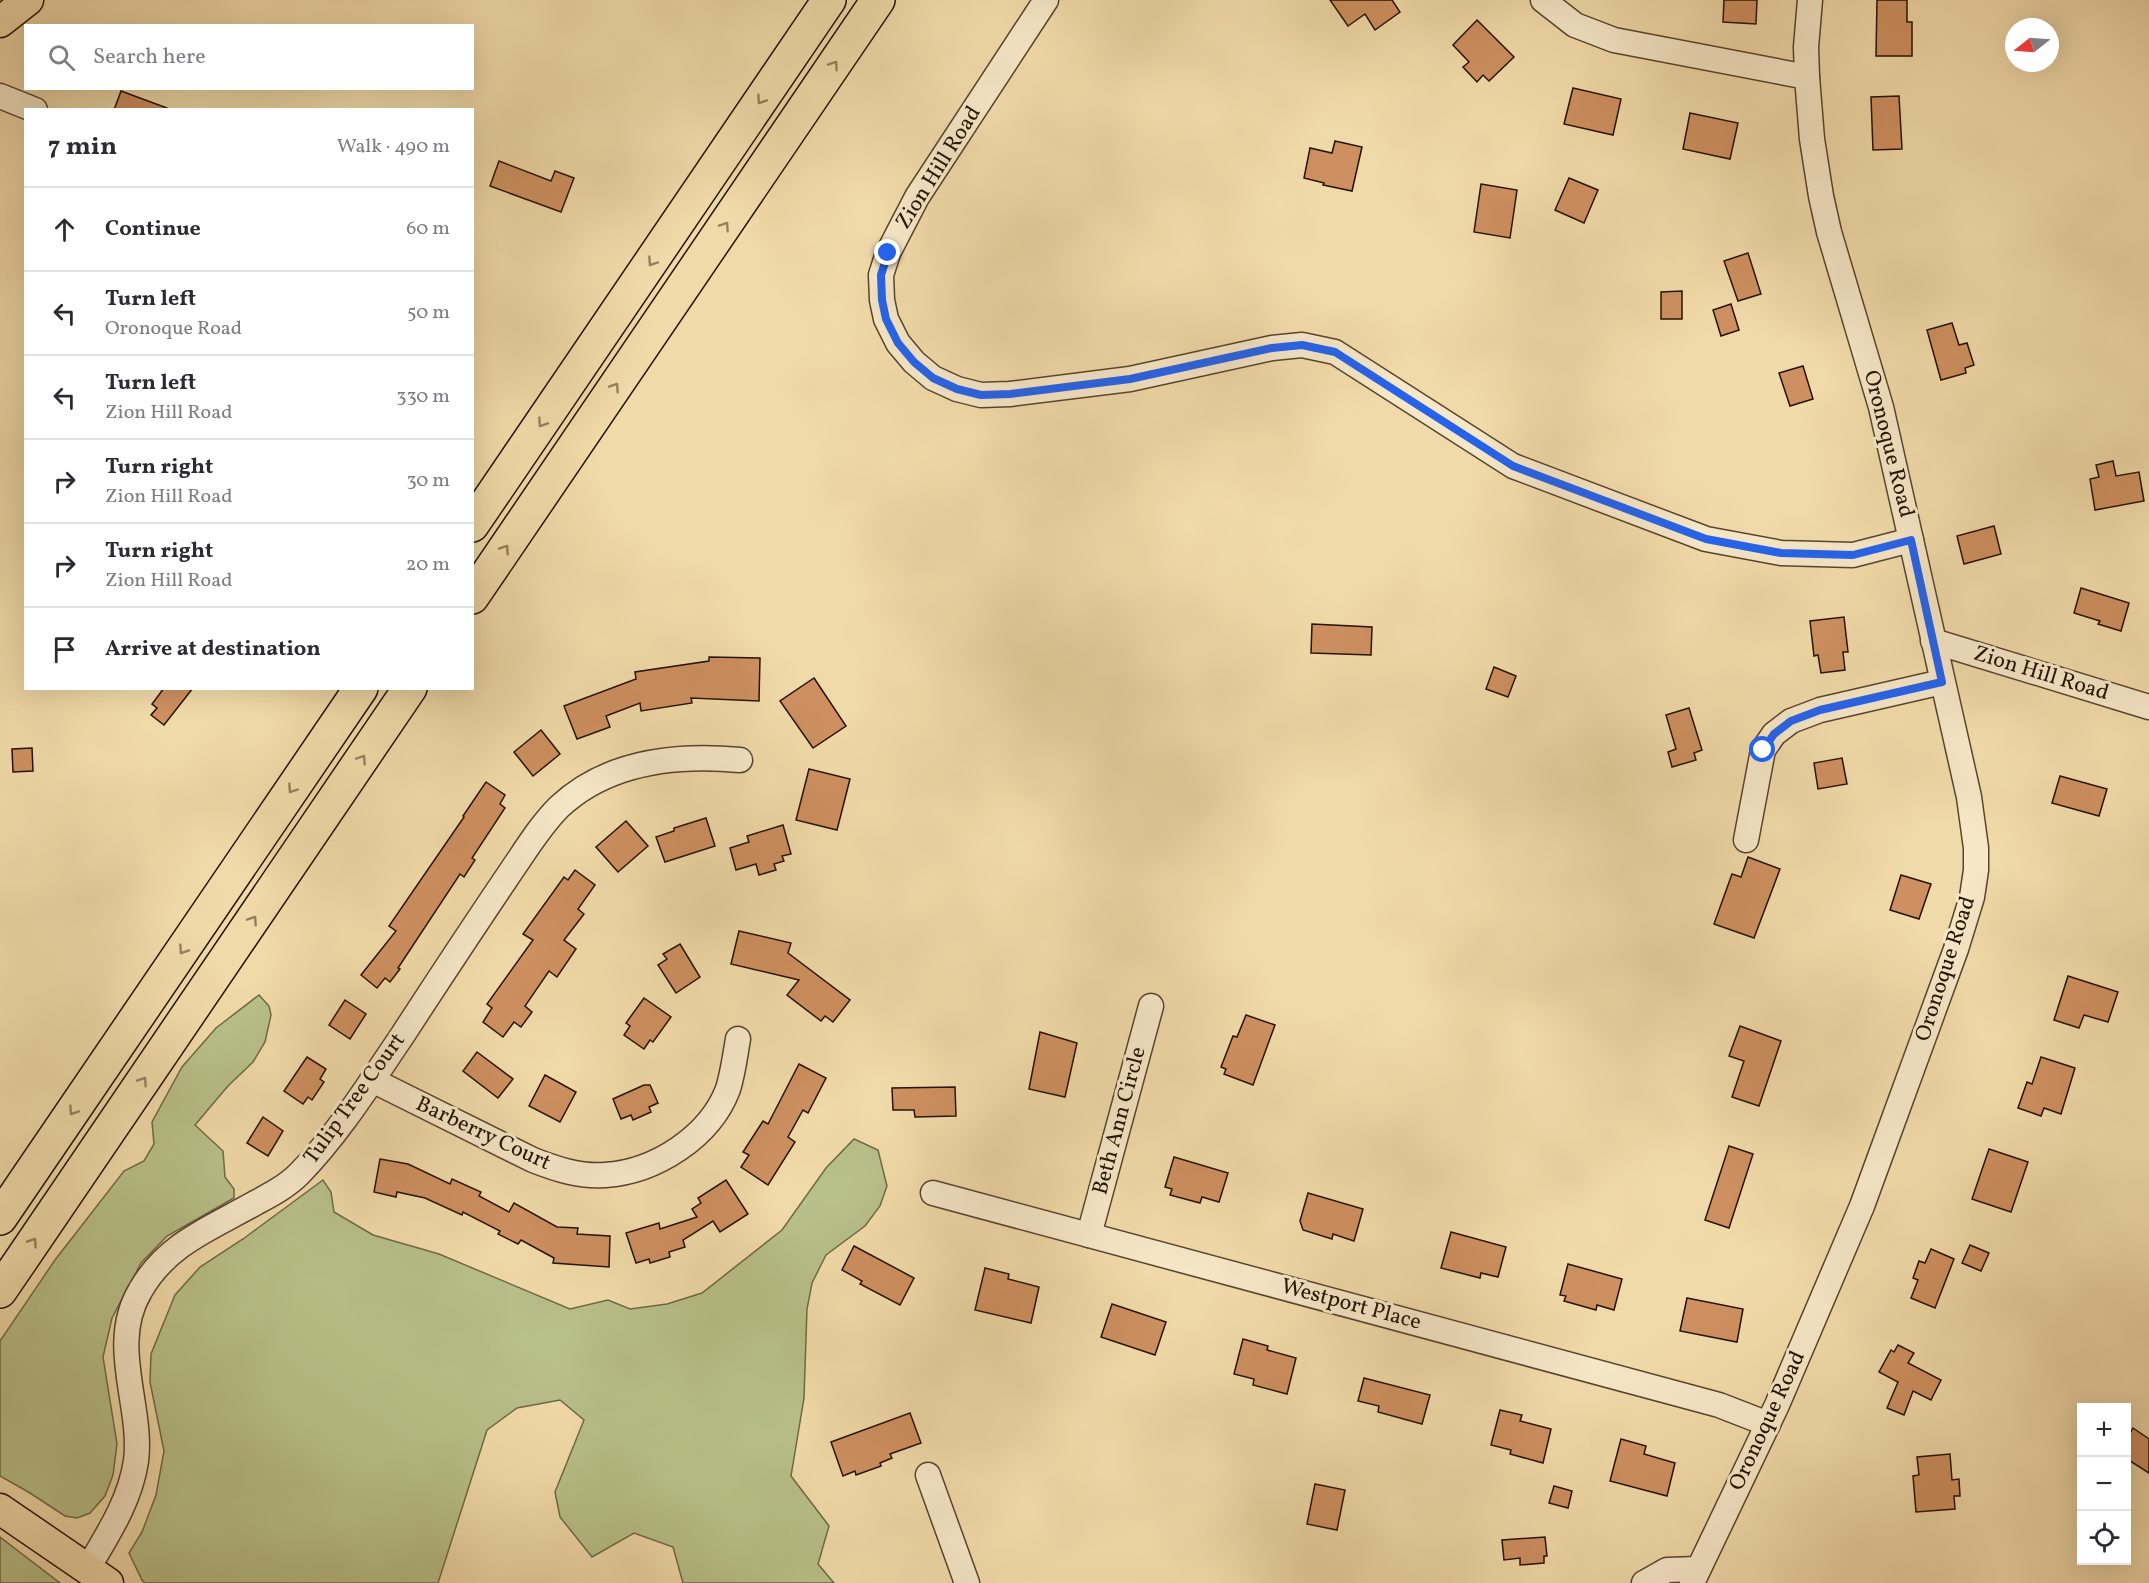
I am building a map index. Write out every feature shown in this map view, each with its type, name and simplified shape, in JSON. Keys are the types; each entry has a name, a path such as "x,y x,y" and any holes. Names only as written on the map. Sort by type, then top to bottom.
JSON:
{"highway":[{"path":"474,522 830,0"},
{"path":"474,594 878,0"},
{"path":"0,1218 360,690"},
{"path":"0,1291 409,690"}],"main road":[{"path":"0,22 28,0"},
{"path":"0,1509 98,1576"}],"street":[{"name":"Zion Hill Road","path":"1046,0 917,197 888,253 881,275 882,300 886,319 898,343 914,362 933,378 957,389 981,395 1010,394 1130,379 1272,348 1302,345 1335,352 1513,466 1706,539 1781,553 1853,555 1911,540"},
{"path":"1543,0 1575,25 1614,40 1807,77"},
{"name":"Oronoque Road","path":"1694,1576 1794,1367 1862,1206 1956,949 1972,897 1976,848 1974,824 1881,407 1829,232 1821,196 1812,140 1807,77 1806,47 1810,0"},
{"path":"0,96 30,108"},
{"name":"Zion Hill Road","path":"1933,641 2149,707"},
{"path":"1746,840 1763,750 1774,734 1791,721 1820,710 1942,682"},
{"name":"Tulip Tree Court","path":"98,1576 131,1485 136,1459 136,1434 127,1376 129,1320 138,1293 154,1270 173,1250 196,1234 275,1192 296,1176 335,1132 538,832 560,807 602,777 629,767 685,758 740,760"},
{"name":"Beth Ann Circle","path":"1089,1235 1151,1006"},
{"name":"Barberry Court","path":"372,1080 533,1160 556,1169 604,1176 626,1173 651,1164 676,1150 698,1133 716,1113 727,1090 738,1039"},
{"name":"Westport Place","path":"933,1193 1719,1405 1768,1424"},
{"path":"927,1475 968,1583"},
{"path":"1644,1583 1667,1570 1694,1576"}],"green space":[{"path":"259,995 269,1006 271,1015 265,1042 253,1062 228,1086 195,1125 223,1151 225,1177 234,1189 234,1198 167,1236 141,1263 112,1318 103,1357 117,1444 113,1475 105,1496 90,1513 77,1518 65,1516 0,1476 0,1341 55,1260 124,1171 144,1161 154,1144 152,1122 182,1067 216,1028"},
{"path":"854,1139 878,1150 887,1186 880,1206 865,1226 826,1255 812,1283 807,1309 804,1398 791,1476 829,1526 818,1564 834,1583 683,1583 673,1547 634,1533 592,1557 560,1517 555,1492 584,1420 560,1400 517,1408 487,1430 438,1583 145,1583 142,1580 129,1553 142,1532 156,1495 164,1451 150,1382 151,1354 175,1295 200,1267 243,1239 323,1180 331,1192 334,1212 373,1235 439,1254 570,1309 608,1300 630,1309 667,1304 702,1293 782,1230 826,1168"},
{"path":"0,1537 60,1583 0,1583"}],"building":[{"path":"1330,0 1392,0 1400,12 1375,30 1365,14 1348,26"},
{"path":"1724,0 1757,0 1756,24 1723,22"},
{"path":"1877,0 1907,0 1907,22 1912,22 1912,56 1876,56"},
{"path":"1477,20 1514,57 1489,81 1483,75 1477,82 1463,67 1469,62 1453,45"},
{"path":"1573,88 1621,99 1613,135 1564,124"},
{"path":"121,91 167,108 115,108"},
{"path":"1899,96 1902,149 1873,150 1871,97"},
{"path":"1690,113 1738,123 1730,159 1683,149"},
{"path":"1335,141 1362,147 1352,191 1304,178 1310,148 1332,153"},
{"path":"499,161 551,181 555,171 574,178 561,212 490,186"},
{"path":"1569,178 1598,190 1584,223 1555,210"},
{"path":"1481,184 1517,190 1510,238 1474,232"},
{"path":"1748,253 1761,294 1738,301 1724,261"},
{"path":"1682,291 1682,319 1661,319 1661,292"},
{"path":"1731,304 1739,330 1721,336 1713,310"},
{"path":"1952,323 1959,345 1967,343 1974,365 1965,368 1966,373 1941,380 1927,330"},
{"path":"1803,366 1813,399 1790,406 1779,373"},
{"path":"2113,461 2116,476 2139,472 2144,501 2095,510 2090,479 2099,477 2096,465"},
{"path":"1994,526 2001,554 1964,564 1957,536"},
{"path":"2081,588 2129,603 2121,631 2098,624 2100,621 2074,613"},
{"path":"1844,617 1848,652 1843,652 1845,670 1821,673 1818,655 1814,656 1810,621"},
{"path":"1312,624 1372,627 1371,655 1311,653"},
{"path":"709,657 760,658 759,701 691,698 692,703 641,711 640,703 606,716 610,727 577,739 564,706 636,679 635,672 709,661"},
{"path":"1494,667 1516,676 1508,697 1486,689"},
{"path":"814,678 846,726 813,748 780,701"},
{"path":"162,690 191,690 164,725 151,715 157,708 152,704"},
{"path":"1689,708 1702,750 1694,753 1696,760 1672,767 1668,752 1676,749 1666,715"},
{"path":"541,730 560,754 533,776 514,752"},
{"path":"32,748 33,771 13,772 12,749"},
{"path":"1842,758 1847,784 1818,789 1814,763"},
{"path":"809,769 850,779 837,830 796,820"},
{"path":"2060,776 2107,789 2099,816 2052,803"},
{"path":"486,782 505,795 500,804 505,808 472,858 475,860 464,877 460,874 398,968 400,969 390,982 385,978 377,988 361,975 396,931 389,926"},
{"path":"706,818 715,846 665,862 656,837 674,831 674,828"},
{"path":"626,821 648,846 618,872 596,847"},
{"path":"783,825 791,854 782,856 784,861 774,864 776,870 759,875 756,864 736,870 730,848 749,842 747,836"},
{"path":"1748,857 1780,869 1754,938 1714,924 1732,874 1741,877"},
{"path":"575,870 595,885 578,909 584,914 564,940 576,949 557,977 549,971 525,1006 532,1012 521,1027 514,1022 503,1037 483,1022 492,1008 487,1004 533,940 523,934 564,877 568,880"},
{"path":"1901,875 1931,884 1919,919 1890,910"},
{"path":"739,931 791,943 788,953 850,1000 833,1022 825,1016 821,1021 787,995 799,980 731,964"},
{"path":"680,944 700,977 676,993 658,965 667,959 663,954"},
{"path":"2068,976 2118,992 2108,1022 2084,1015 2079,1028 2054,1020"},
{"path":"644,998 671,1017 653,1042 650,1040 644,1049 624,1035 630,1026 626,1023"},
{"path":"345,1000 366,1014 350,1039 329,1025"},
{"path":"1246,1015 1275,1025 1253,1085 1224,1074 1226,1069 1221,1067 1233,1036 1237,1037"},
{"path":"1740,1026 1781,1041 1759,1106 1732,1097 1744,1061 1729,1056"},
{"path":"1040,1032 1077,1043 1065,1097 1029,1089"},
{"path":"477,1052 513,1079 498,1098 463,1071"},
{"path":"307,1057 326,1069 320,1079 324,1082 312,1100 308,1097 303,1104 284,1091"},
{"path":"2041,1057 2075,1068 2061,1114 2044,1108 2041,1116 2018,1108 2027,1082 2032,1084"},
{"path":"799,1064 826,1078 808,1113 803,1110 788,1137 795,1142 768,1185 741,1167 749,1155 743,1152 763,1121 768,1124"},
{"path":"545,1075 576,1092 560,1122 529,1106"},
{"path":"644,1085 650,1085 658,1103 649,1107 651,1112 633,1120 631,1115 621,1119 613,1099"},
{"path":"955,1087 956,1116 915,1117 914,1110 893,1110 892,1088"},
{"path":"263,1117 283,1131 268,1156 247,1143"},
{"path":"1729,1146 1753,1154 1729,1228 1705,1220"},
{"path":"1989,1149 2028,1162 2011,1212 1972,1199"},
{"path":"1174,1157 1228,1173 1219,1202 1202,1197 1200,1203 1170,1195 1172,1189 1165,1187"},
{"path":"380,1159 408,1164 450,1184 452,1179 481,1192 479,1196 509,1212 514,1203 557,1227 578,1228 577,1234 610,1236 609,1267 553,1263 554,1258 521,1240 518,1244 498,1234 500,1231 463,1212 462,1215 425,1198 397,1192 396,1197 374,1192"},
{"path":"726,1180 748,1214 720,1232 713,1221 683,1240 685,1247 669,1252 670,1257 650,1263 649,1259 636,1263 626,1233 659,1223 660,1229 697,1217 692,1209 701,1203 698,1198"},
{"path":"1308,1193 1363,1209 1354,1241 1333,1234 1332,1239 1303,1230 1300,1221"},
{"path":"1451,1232 1506,1247 1498,1277 1481,1273 1480,1278 1441,1268"},
{"path":"1970,1245 1989,1253 1981,1271 1962,1263"},
{"path":"854,1246 914,1278 900,1305 860,1284 862,1281 842,1270"},
{"path":"1931,1249 1954,1259 1935,1308 1911,1298 1918,1280 1913,1278 1919,1261 1925,1263"},
{"path":"1568,1264 1622,1279 1614,1310 1597,1305 1596,1310 1564,1301 1566,1296 1560,1295"},
{"path":"985,1268 1009,1274 1008,1279 1039,1287 1031,1323 975,1310"},
{"path":"1687,1298 1743,1309 1737,1342 1680,1331"},
{"path":"1112,1304 1166,1322 1155,1355 1101,1337"},
{"path":"1243,1339 1268,1346 1267,1350 1296,1358 1287,1394 1253,1385 1254,1379 1234,1374"},
{"path":"1898,1345 1914,1353 1908,1363 1941,1380 1931,1400 1913,1391 1904,1415 1887,1408 1898,1382 1879,1372 1891,1350 1894,1352"},
{"path":"1364,1378 1430,1395 1422,1424 1378,1412 1379,1406 1358,1401"},
{"path":"1500,1410 1522,1415 1520,1421 1551,1429 1543,1463 1510,1454 1511,1450 1491,1445"},
{"path":"910,1413 921,1443 890,1454 892,1458 880,1463 881,1466 856,1475 855,1471 843,1476 831,1442"},
{"path":"2133,1428 2149,1439 2149,1473 2131,1462"},
{"path":"1621,1439 1646,1446 1644,1454 1675,1463 1667,1496 1610,1481"},
{"path":"1950,1454 1952,1480 1959,1479 1960,1496 1954,1496 1955,1509 1916,1512 1913,1476 1919,1475 1917,1457"},
{"path":"1315,1484 1345,1490 1337,1530 1307,1524"},
{"path":"1554,1486 1572,1491 1568,1508 1549,1503"},
{"path":"1545,1537 1547,1556 1544,1556 1544,1563 1520,1565 1520,1558 1504,1560 1502,1540"}],"route":[{"path":"888,253 881,275 882,300 886,319 898,343 914,362 933,378 957,389 981,395 1010,394 1130,379 1272,348 1302,345 1335,352 1513,466 1706,539 1781,553 1853,555 1911,540 1942,682 1820,710 1791,721 1774,734 1763,750"}]}
